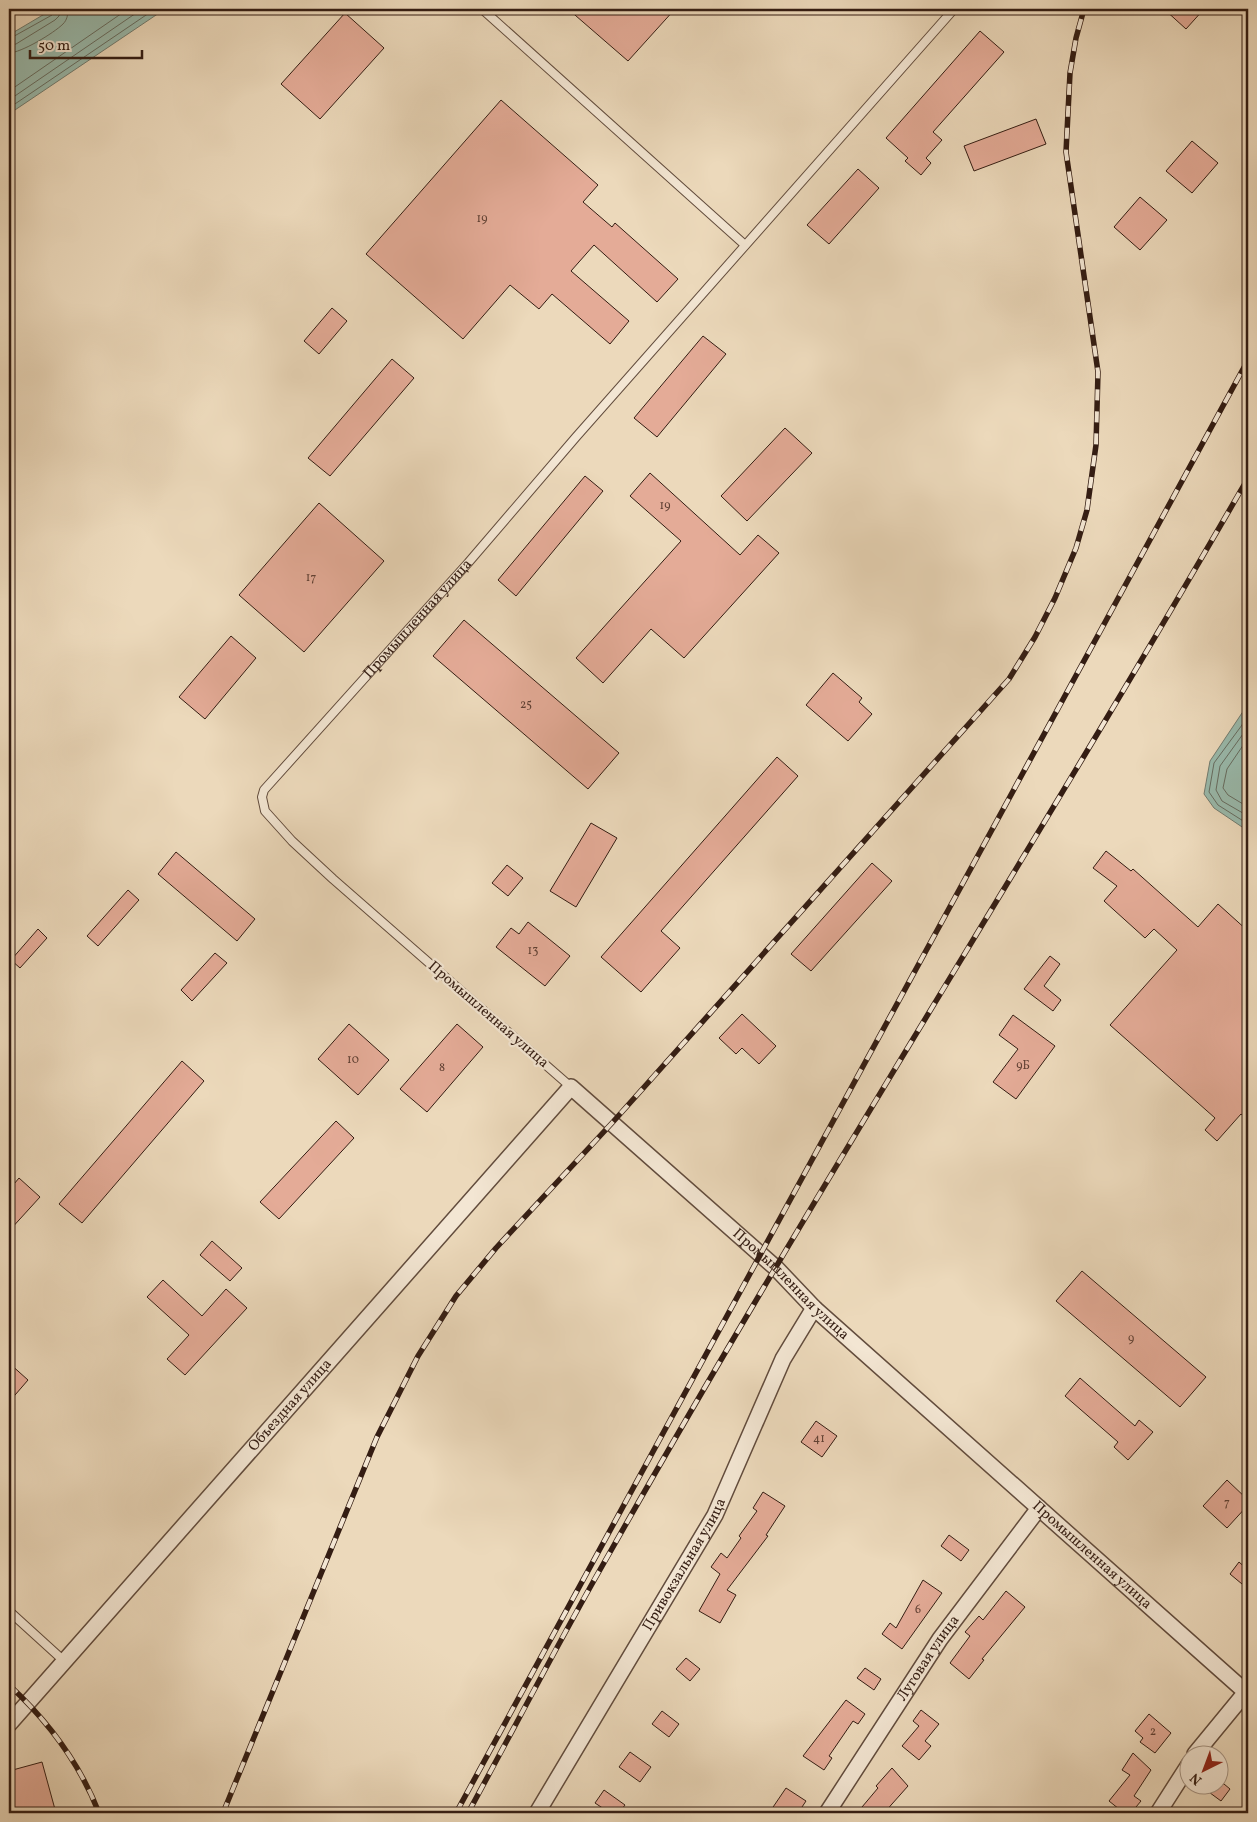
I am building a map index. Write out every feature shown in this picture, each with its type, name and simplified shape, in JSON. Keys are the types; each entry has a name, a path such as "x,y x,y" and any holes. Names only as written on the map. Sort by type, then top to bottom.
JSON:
{"street":[{"name":"Промышленная улица","path":"571,1087 776,1268 814,1308 1247,1693"},
{"name":"Объездная улица","path":"9,1724 571,1087"},
{"name":"Привокзальная улица","path":"537,1813 715,1514 783,1359 814,1308"},
{"name":"Луговая улица","path":"827,1813 940,1639 1039,1508"},
{"path":"1204,1744 1247,1693"},
{"path":"1158,1813 1180,1778"}],"lane":[{"path":"482,9 745,245"},
{"name":"Промышленная улица","path":"571,1087 333,880 270,818 265,810 262,797 268,784 468,563 723,270 954,9"},
{"path":"9,1611 64,1661"}],"water":[{"path":"53,9 165,9 9,114 9,35"},
{"path":"1248,704 1248,831 1214,808 1204,794 1210,761"}],"building":[{"path":"568,9 675,9 628,61"},
{"path":"1164,9 1204,9 1186,29"},
{"path":"345,13 384,48 320,119 281,84"},
{"path":"980,31 1004,52 933,132 942,140 926,158 931,163 921,175 905,161 908,158 886,138"},
{"path":"501,100 598,185 583,202 612,227 615,223 678,279 657,302 594,245 571,271 629,321 610,344 552,294 539,309 510,285 463,339 366,254"},
{"path":"1036,119 1046,144 974,171 964,146"},
{"path":"1192,141 1218,163 1192,193 1166,171"},
{"path":"858,169 879,188 829,244 807,225"},
{"path":"1140,197 1167,220 1140,250 1114,227"},
{"path":"332,308 347,321 319,354 304,341"},
{"path":"703,336 726,354 657,437 634,418"},
{"path":"392,359 414,378 330,476 308,458"},
{"path":"785,428 812,453 747,521 721,496"},
{"path":"650,473 740,555 758,535 779,553 684,658 651,629 603,683 576,658 681,541 630,496"},
{"path":"585,476 603,491 516,596 498,580"},
{"path":"319,503 384,561 304,652 239,595"},
{"path":"464,620 619,753 588,789 433,656"},
{"path":"231,636 256,658 205,719 179,697"},
{"path":"833,673 862,698 859,702 872,714 848,741 806,705"},
{"path":"777,757 798,776 661,931 680,948 641,992 601,957"},
{"path":"591,823 617,838 576,907 550,891"},
{"path":"1106,851 1131,871 1133,869 1198,927 1218,904 1248,931 1248,1120 1241,1114 1217,1141 1205,1130 1215,1118 1110,1025 1177,950 1154,929 1145,938 1104,901 1117,886 1093,868"},
{"path":"176,852 255,919 237,941 158,874"},
{"path":"872,863 892,881 811,971 791,954"},
{"path":"507,865 523,878 508,896 492,883"},
{"path":"128,890 139,900 98,946 87,936"},
{"path":"528,922 570,956 545,986 496,947 511,928 519,934"},
{"path":"38,929 47,938 20,968 11,960"},
{"path":"215,953 227,963 192,1001 181,990"},
{"path":"1050,956 1060,964 1044,986 1061,1000 1053,1011 1024,989"},
{"path":"742,1014 776,1046 759,1064 742,1048 736,1054 719,1038"},
{"path":"1013,1015 1055,1046 1016,1099 993,1082 1018,1049 999,1035"},
{"path":"349,1024 389,1060 358,1095 318,1059"},
{"path":"457,1024 483,1047 427,1112 400,1089"},
{"path":"182,1061 204,1081 82,1223 59,1204"},
{"path":"336,1121 354,1138 279,1219 260,1202"},
{"path":"19,1178 40,1197 9,1231 9,1190"},
{"path":"212,1241 242,1268 230,1281 200,1255"},
{"path":"1082,1271 1206,1377 1180,1407 1056,1301"},
{"path":"163,1280 202,1316 226,1289 247,1308 185,1375 167,1359 189,1335 147,1297"},
{"path":"9,1363 28,1380 9,1402"},
{"path":"1080,1378 1135,1426 1139,1420 1153,1432 1128,1460 1114,1447 1118,1442 1065,1396"},
{"path":"816,1421 837,1436 822,1457 801,1442"},
{"path":"1227,1480 1248,1500 1248,1505 1227,1528 1203,1506"},
{"path":"763,1492 785,1506 766,1535 768,1536 727,1590 736,1595 720,1623 699,1611 720,1574 711,1567 721,1553 727,1558 741,1538 739,1536 757,1511 753,1508"},
{"path":"949,1535 969,1550 961,1561 941,1546"},
{"path":"1239,1562 1248,1570 1248,1589 1230,1574"},
{"path":"923,1580 942,1593 902,1649 882,1634 890,1623 896,1628"},
{"path":"1006,1591 1025,1607 982,1659 984,1660 969,1679 950,1663 970,1636 965,1632 979,1616 983,1620"},
{"path":"686,1658 700,1669 690,1681 676,1669"},
{"path":"865,1668 881,1679 874,1690 857,1678"},
{"path":"846,1700 865,1714 858,1724 853,1721 829,1756 832,1758 824,1770 803,1756"},
{"path":"921,1710 939,1724 925,1741 931,1746 919,1760 902,1746 919,1726 913,1721"},
{"path":"662,1711 679,1724 669,1737 652,1724"},
{"path":"1149,1714 1171,1733 1155,1753 1140,1742 1143,1738 1135,1731"},
{"path":"630,1752 651,1767 640,1782 619,1767"},
{"path":"1133,1753 1151,1770 1134,1796 1141,1801 1131,1813 1124,1813 1109,1801 1130,1775 1122,1770"},
{"path":"42,1762 56,1813 14,1813 9,1795 9,1771"},
{"path":"892,1768 908,1786 884,1813 870,1813 862,1807 878,1788 876,1786"},
{"path":"786,1788 806,1801 798,1813 769,1813"},
{"path":"604,1790 625,1805 619,1813 610,1813 595,1803"},
{"path":"1212,1794 1226,1794 1221,1801"}],"railway":[{"path":"223,1813 377,1437 418,1356 456,1296 496,1248 612,1123 1009,679 1035,637 1055,598 1076,548 1087,510 1096,445 1098,372 1066,152 1070,73 1076,38 1084,9"},
{"path":"456,1813 1248,360"},
{"path":"468,1813 573,1618 687,1418 1248,478"},
{"path":"9,1685 50,1728 82,1777 99,1813"}]}
